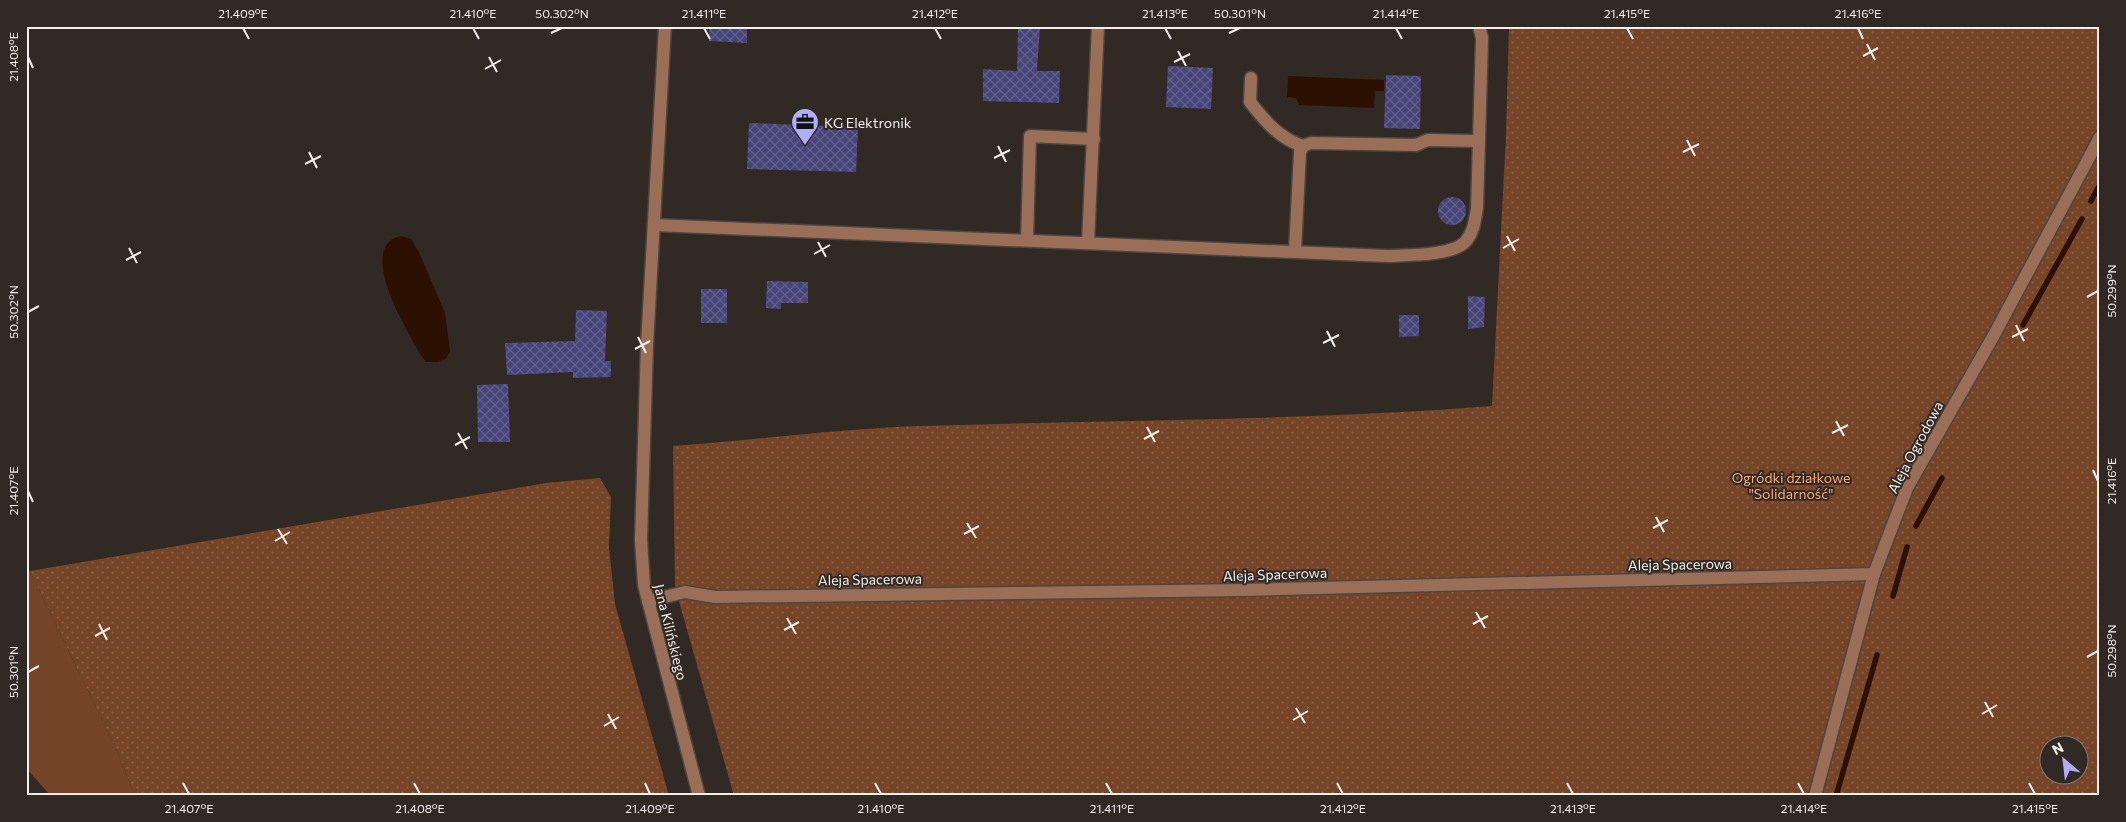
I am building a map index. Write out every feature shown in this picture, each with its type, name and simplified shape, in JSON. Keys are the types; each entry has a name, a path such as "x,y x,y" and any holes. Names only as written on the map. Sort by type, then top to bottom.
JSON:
{"street":[{"name":"Jana Kilińskiego","path":"664,26 641,471 641,540 644,585 698,796"},
{"path":"1088,243 1098,26"},
{"path":"654,225 1387,256 1440,253 1465,242 1473,228 1477,208 1477,141 1482,38 1480,26"},
{"path":"1251,78 1250,102 1266,123 1290,142 1304,146"},
{"path":"1027,240 1030,136 1094,139"},
{"name":"Aleja Ogrodowa","path":"1815,796 1874,574 1907,488 1994,335 2100,137"},
{"path":"1295,251 1300,152 1304,146 1311,143 1416,145 1428,140 1477,141"},
{"name":"Aleja Spacerowa","path":"648,601 678,593 715,597 1244,590 1874,574"}],"green space":[{"name":"Ogródki działkowe \"Solidarność\"","path":"1509,26 2100,26 2100,796 734,796 675,587 673,446 889,427 1349,415 1492,406 1506,134"},
{"path":"600,478 611,497 609,548 615,604 669,796 135,796 118,753 30,571 546,483"},
{"path":"26,569 30,571 118,753 135,796 51,796 26,768"}],"shaded area":[{"path":"1288,76 1384,80 1384,91 1375,91 1374,108 1299,105 1296,98 1287,97"},
{"path":"401,236 411,239 419,252 445,313 450,351 446,359 437,362 426,362 420,354 398,314 385,280 382,264 384,250 391,240"}],"building":[{"path":"709,26 747,26 747,43 709,41"},
{"path":"1018,26 1040,26 1037,71 1060,71 1059,103 983,101 983,69 1017,71"},
{"path":"1168,66 1213,68 1211,109 1166,107"},
{"path":"1386,75 1421,76 1420,129 1384,128"},
{"name":"KG Elektronik","path":"749,123 858,127 856,172 747,169"},
{"path":"1452,197 1462,201 1466,211 1462,221 1452,225 1442,221 1438,211 1442,201"},
{"path":"767,281 808,282 808,303 781,303 781,309 766,308"},
{"path":"701,289 727,289 727,323 701,323"},
{"path":"1468,296 1485,297 1484,327 1468,329"},
{"path":"576,310 607,311 605,361 611,361 611,377 573,378 573,372 507,375 505,343 575,341"},
{"path":"1399,315 1419,315 1419,336 1399,337"},
{"path":"508,384 510,442 478,442 477,385"}],"waterway":[{"path":"2091,201 2100,184"},
{"path":"2023,325 2082,219"},
{"path":"1916,526 1942,478"},
{"path":"1893,596 1907,547"},
{"path":"1836,796 1877,655"}],"place":[{"name":"KG Elektronik","path":"805,146"}]}
